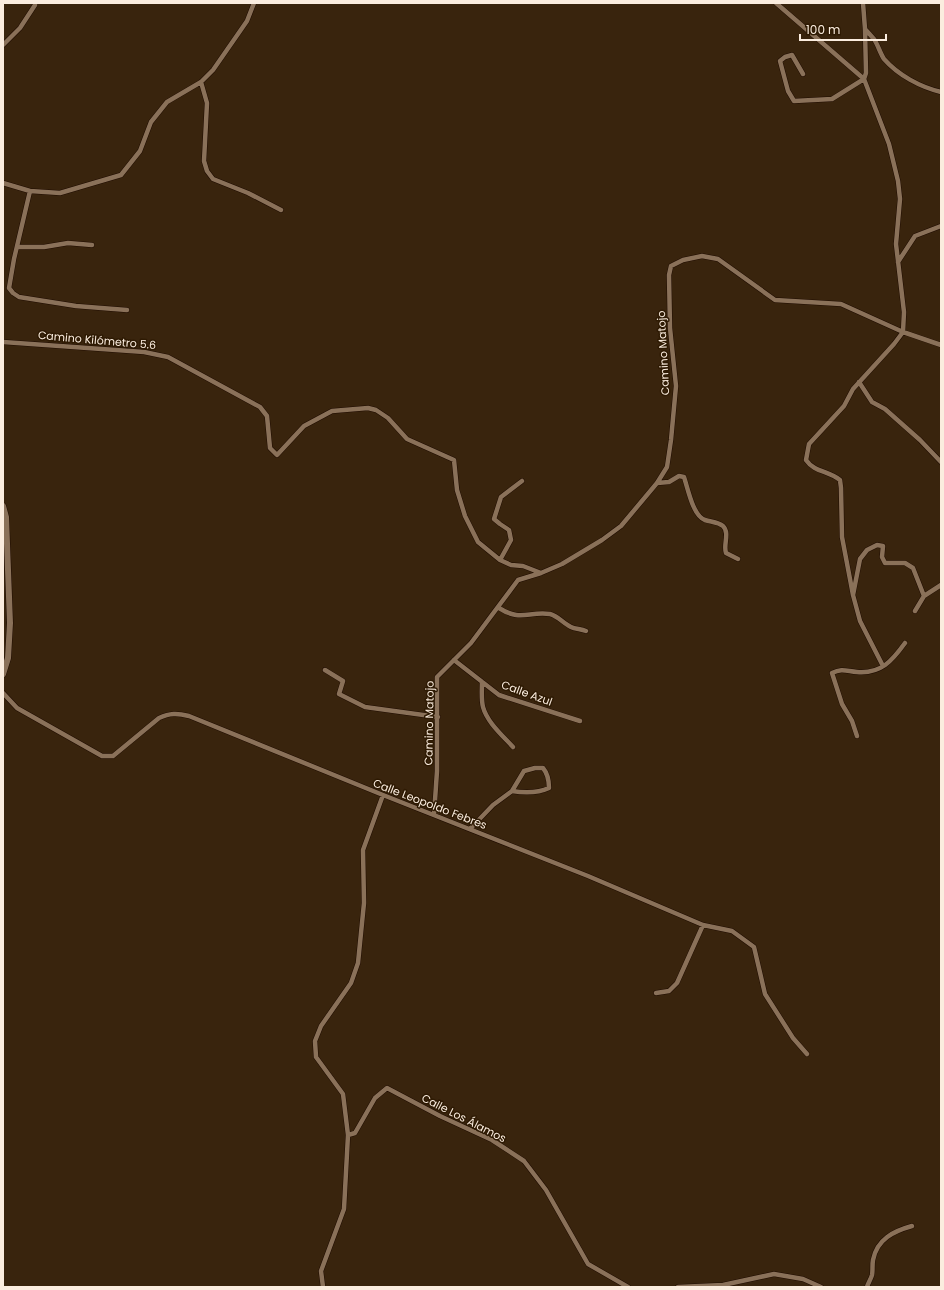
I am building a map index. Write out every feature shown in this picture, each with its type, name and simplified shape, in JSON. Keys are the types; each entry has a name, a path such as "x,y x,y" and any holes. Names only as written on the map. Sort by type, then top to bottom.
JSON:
{"street":[{"path":"3,183 30,191 60,192 121,175 140,150 151,122 167,102 201,82 214,70 247,21 254,3"},
{"path":"776,3 864,79 889,144 898,180 900,199 896,244 904,312 903,332 853,389 844,406 809,444 806,460 810,467 834,476 840,480 842,537 853,595 860,621 884,666"},
{"path":"803,74 792,55 785,57 780,61 788,91 794,102 832,99 864,79 866,73 865,29 862,3"},
{"path":"3,45 20,28 35,6"},
{"path":"865,29 874,39 884,58 899,73 918,84 941,92"},
{"path":"201,82 207,104 204,161 207,171 213,179 248,193 281,210"},
{"path":"30,191 9,288 13,293 19,297 76,306 127,310"},
{"path":"898,262 915,236 941,226"},
{"path":"17,247 44,247 68,243 92,245"},
{"name":"Camino Matojo","path":"434,815 437,771 437,676 471,643 499,608 518,580 540,574 568,561 602,540 620,526 657,483 667,467 676,386 670,328 669,275 671,266 683,260 702,256 718,259 775,300 841,304 903,332 941,345"},
{"name":"Camino Kilómetro 5.6","path":"3,342 144,352 168,357 260,407 267,416 270,448 277,455 304,426 332,411 368,408 376,410 388,418 407,439 454,460 456,490 465,516 478,542 500,560 512,565 523,566 540,574"},
{"path":"859,382 872,402 885,409 920,440 941,462"},
{"path":"657,483 669,482 679,476 684,477 693,508 697,515 704,520 715,522 723,526 726,532 724,548 726,553 738,559"},
{"path":"500,560 511,540 509,530 494,519 501,498 522,481"},
{"path":"3,506 6,517 10,623 8,658 3,674"},
{"path":"853,595 860,559 867,550 877,545 883,546 882,557 885,563 905,563 913,568 924,596"},
{"path":"915,611 924,596 941,585"},
{"path":"499,608 507,613 521,616 550,614 558,617 572,627 586,631"},
{"path":"857,736 852,721 842,704 832,673 840,669 872,672 884,666 896,656 905,643"},
{"name":"Calle Azul","path":"454,660 499,695 580,721"},
{"path":"325,670 343,681 339,694 365,707 438,717"},
{"path":"482,682 483,707 486,715 513,747"},
{"name":"Calle Leopoldo Febres","path":"3,693 17,708 102,756 113,756 159,718 177,712 588,876 703,925 732,932 754,948 765,994 793,1038 807,1054"},
{"path":"470,829 493,805 512,791 524,771 535,768 543,768 547,772 549,788 545,790 523,793 512,791"},
{"path":"323,1287 321,1271 344,1209 348,1135 342,1094 316,1057 315,1041 321,1026 351,982 358,963 364,903 363,850 383,795"},
{"path":"656,993 669,991 677,983 703,925"},
{"name":"Calle Los Álamos","path":"348,1135 355,1133 374,1098 387,1088 440,1116 492,1140 524,1161 546,1190 588,1264 628,1287"},
{"path":"867,1287 872,1275 873,1259 876,1249 885,1237 896,1230 912,1226"},
{"path":"678,1287 723,1285 774,1274 802,1278 821,1287"}]}
